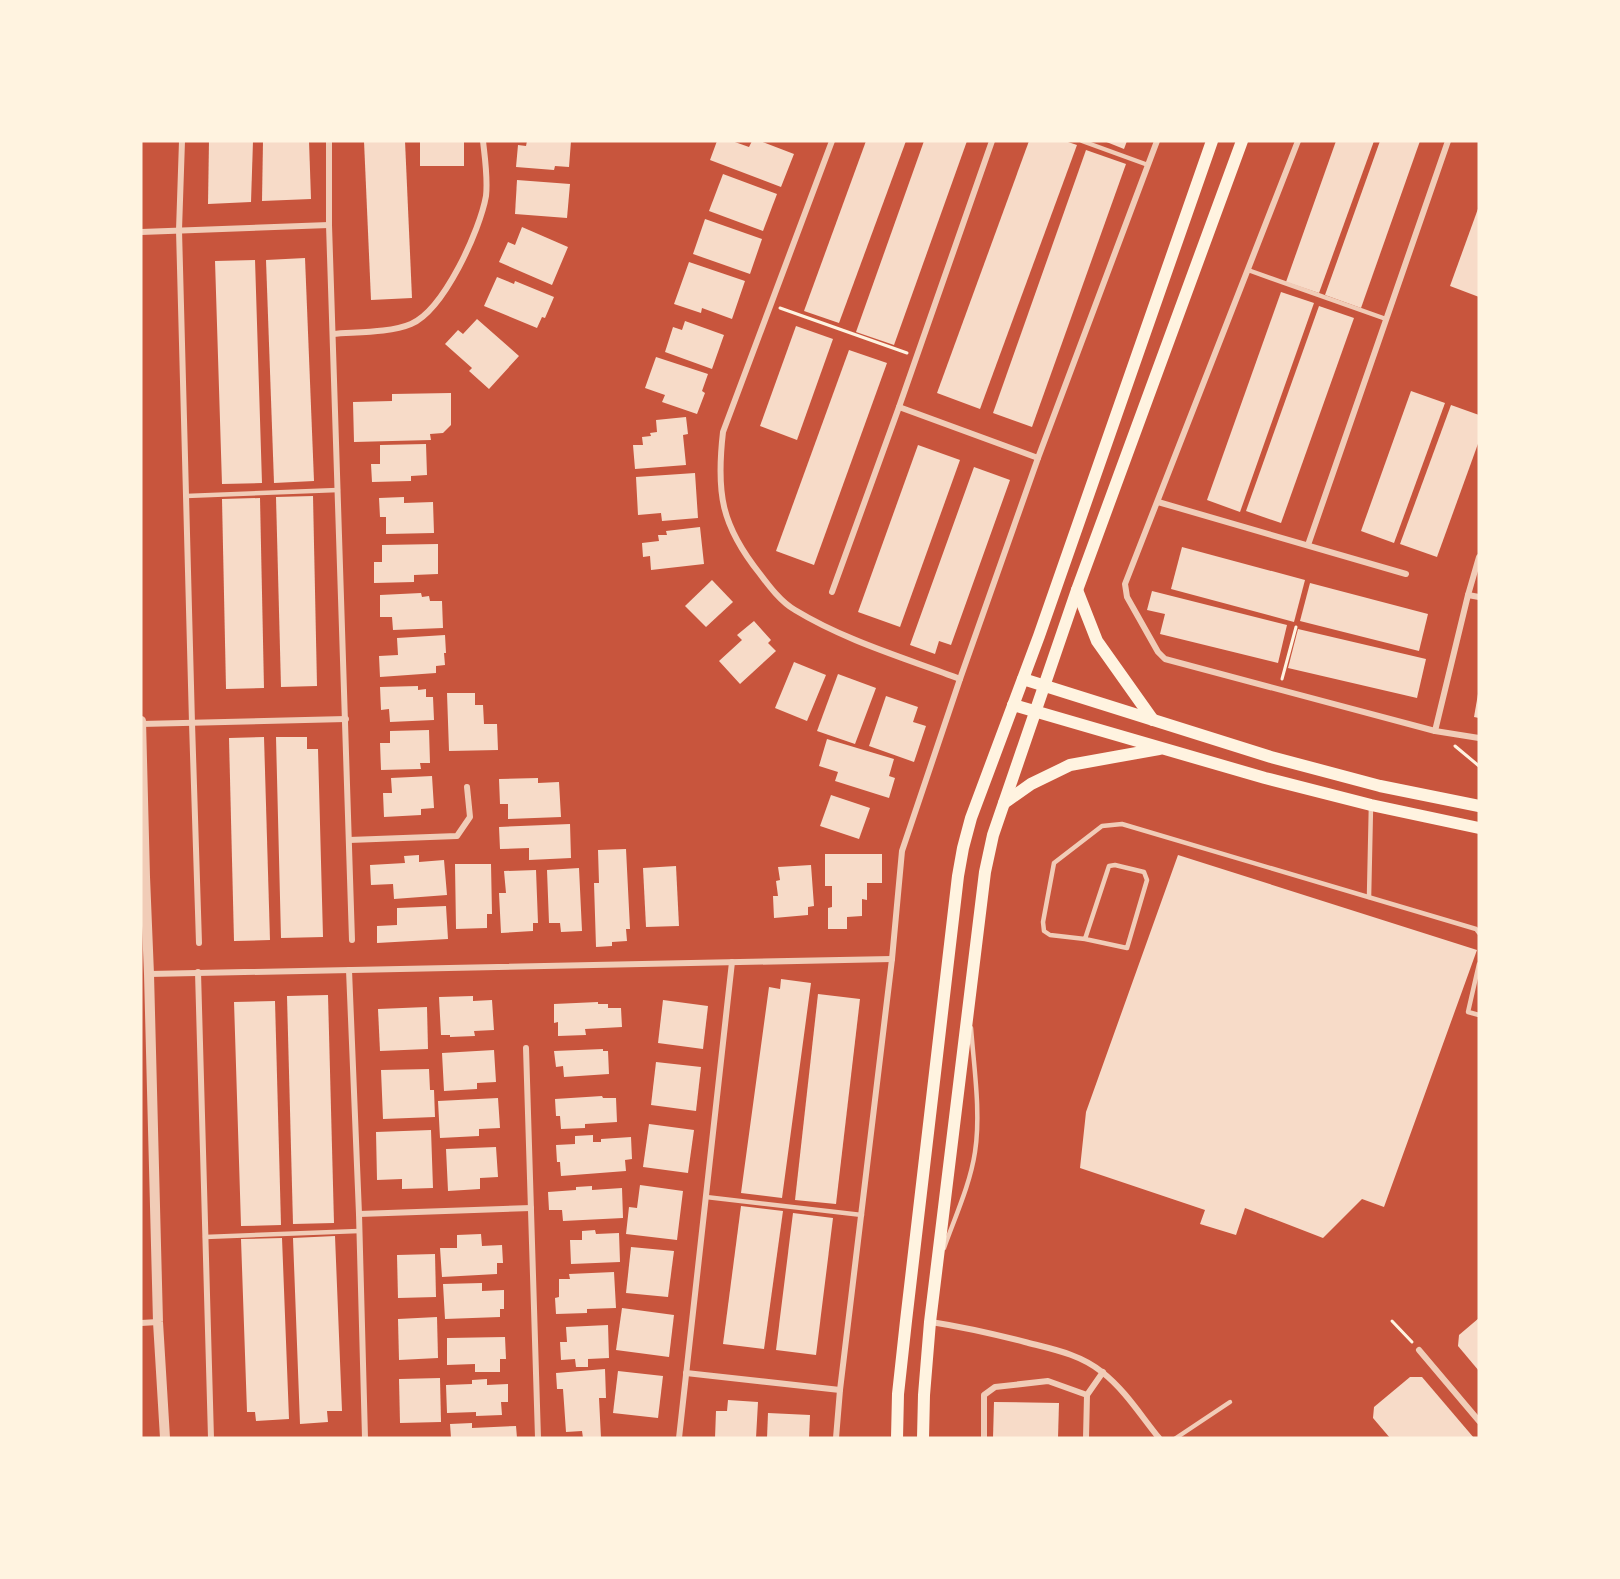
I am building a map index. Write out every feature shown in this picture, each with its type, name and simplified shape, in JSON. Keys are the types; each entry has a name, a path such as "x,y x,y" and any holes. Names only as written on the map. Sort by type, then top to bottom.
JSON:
{"main road":[{"path":"897,1438 898,1394 906,1321 963,848 971,818 1098,472 1212,141"},
{"path":"923,1438 924,1395 936,1270 985,872 993,835 1077,590 1242,141"},
{"path":"1077,590 1097,641 1153,720"},
{"path":"1023,680 1271,757 1369,783 1479,806"},
{"path":"1013,705 1371,805 1479,828"},
{"path":"1004,803 1031,784 1070,765 1166,748"}],"street":[{"path":"182,141 179,230 199,943"},
{"path":"329,141 329,225 352,940"},
{"path":"333,334 392,329 412,324 430,311 447,289 461,264 483,210 487,186 483,141"},
{"path":"832,141 723,432 719,486 724,511 732,533 749,561 792,609 837,633 960,679"},
{"path":"832,592 992,141"},
{"path":"836,1438 892,959 902,852 1038,458 1157,141"},
{"path":"1298,141 1125,585 1127,597 1158,652 1165,659 1435,731 1479,738"},
{"path":"1308,544 1448,141"},
{"path":"141,232 329,225"},
{"path":"899,407 1038,458"},
{"path":"1158,502 1406,574"},
{"path":"1435,731 1479,558"},
{"path":"1468,595 1479,597"},
{"path":"165,1438 158,1322 149,974 143,878 141,722 346,719"},
{"path":"349,840 457,836 470,817 467,787"},
{"path":"149,974 892,959"},
{"path":"679,1438 732,962"},
{"path":"349,970 365,1438"},
{"path":"198,972 211,1438"},
{"path":"526,1048 538,1438"},
{"path":"358,1214 531,1208"},
{"path":"141,1323 158,1322"},
{"path":"930,1322 980,1330 1065,1352 1087,1361 1119,1387 1159,1438"},
{"path":"1419,1350 1479,1421"},
{"path":"1086,1438 1087,1395 1103,1372"},
{"path":"686,1373 840,1390"},
{"path":"984,1438 984,1395 995,1387 1048,1381 1087,1395"}],"lane":[{"path":"1082,141 1148,165"},
{"path":"1248,270 1386,319"},
{"path":"186,496 338,489"},
{"path":"1369,897 1371,805"},
{"path":"1085,939 1109,866 1115,865 1144,872 1147,880 1127,948 1085,939 1050,935 1044,930 1043,922 1054,863 1102,826 1122,824 1476,929 1479,933"},
{"path":"1479,964 1468,1012 1479,1016"},
{"path":"936,1270 968,1181 975,1154 978,1129 969,999"},
{"path":"706,1197 862,1215"},
{"path":"205,1237 359,1231"},
{"path":"1176,1438 1230,1402"}],"path":[{"path":"770,305 916,356"},
{"path":"1280,690 1296,627"},
{"path":"1435,731 1479,766"},
{"path":"1392,1322 1410,1340"}],"building":[{"path":"209,141 253,141 251,202 208,204"},
{"path":"263,141 309,141 311,199 262,201"},
{"path":"364,141 405,141 412,298 371,300"},
{"path":"420,141 464,141 464,166 420,166"},
{"path":"527,141 571,141 569,167 555,166 554,170 516,167 518,145 526,146"},
{"path":"717,141 732,141 749,147 752,141 760,141 794,154 781,187 710,160"},
{"path":"866,141 906,141 839,323 804,311"},
{"path":"924,141 967,141 894,345 856,332"},
{"path":"1029,141 1065,141 1077,145 980,409 937,393"},
{"path":"1104,141 1127,141 1124,149"},
{"path":"1336,141 1374,141 1319,293 1286,282"},
{"path":"1380,141 1420,141 1361,308 1325,295"},
{"path":"1086,150 1126,164 1032,427 993,413"},
{"path":"723,174 777,194 763,231 709,211"},
{"path":"517,180 570,184 567,218 515,214"},
{"path":"1479,206 1479,297 1450,286"},
{"path":"705,219 762,239 750,274 693,254"},
{"path":"522,227 568,247 552,285 499,262 508,242 515,245"},
{"path":"305,258 314,481 274,483 266,260"},
{"path":"255,260 262,483 222,484 215,261"},
{"path":"689,262 745,281 732,319 702,308 701,313 674,304"},
{"path":"497,277 514,284 515,281 554,297 545,318 542,317 537,328 484,306"},
{"path":"1281,292 1314,303 1240,512 1207,500"},
{"path":"1319,306 1354,318 1281,523 1246,511"},
{"path":"477,319 519,356 489,389 469,371 472,368 445,344 458,330 463,334"},
{"path":"685,321 724,335 712,369 665,352 673,327 682,330"},
{"path":"796,326 833,339 797,440 760,426"},
{"path":"849,350 887,363 814,565 776,551"},
{"path":"656,357 708,374 702,391 705,393 697,414 662,402 665,395 645,388"},
{"path":"1411,391 1445,403 1394,543 1361,531"},
{"path":"451,393 451,425 443,433 430,434 431,440 354,442 353,402 392,401 392,394"},
{"path":"1451,405 1479,415 1479,441 1437,557 1400,544"},
{"path":"686,417 688,434 683,435 686,465 635,469 633,445 643,445 642,437 651,436 650,433 657,432 656,420"},
{"path":"426,444 427,475 411,476 411,481 372,482 371,464 380,464 380,445"},
{"path":"918,445 960,460 900,627 858,612"},
{"path":"974,467 1010,480 951,645 939,641 935,654 910,645"},
{"path":"695,473 698,518 662,521 661,513 638,515 636,477"},
{"path":"313,496 317,686 281,687 276,497"},
{"path":"404,497 404,503 433,502 434,533 386,534 386,517 380,517 379,498"},
{"path":"260,498 264,688 226,689 222,499"},
{"path":"700,527 704,564 651,570 650,556 643,557 642,543 659,541 658,535 667,535 666,531"},
{"path":"438,544 438,574 414,575 414,582 374,583 374,562 382,562 382,545"},
{"path":"1182,547 1305,580 1294,622 1171,589"},
{"path":"712,580 733,602 706,627 685,606"},
{"path":"1310,583 1428,614 1419,651 1300,621"},
{"path":"1152,591 1287,625 1278,663 1160,634 1165,614 1147,610"},
{"path":"421,593 422,597 429,596 430,601 442,601 443,628 393,630 392,617 380,617 380,595"},
{"path":"754,621 771,640 768,643 776,651 740,684 719,661 742,640 737,635"},
{"path":"1298,629 1426,659 1417,698 1288,668"},
{"path":"445,635 445,665 436,666 436,673 380,677 379,656 398,655 397,638"},
{"path":"794,662 826,675 807,721 775,708"},
{"path":"838,674 876,688 855,744 817,731"},
{"path":"418,686 418,690 426,689 426,697 433,697 434,720 390,722 389,709 381,710 380,687"},
{"path":"447,693 475,693 475,705 483,705 484,724 497,724 498,750 449,751"},
{"path":"1479,694 1479,718 1474,717"},
{"path":"886,696 918,707 913,722 926,726 914,762 869,746"},
{"path":"429,730 430,763 420,763 421,769 381,770 380,743 390,743 390,731"},
{"path":"264,737 270,940 234,941 229,738"},
{"path":"276,737 307,737 307,749 318,749 323,937 281,938"},
{"path":"827,739 894,759 889,776 895,778 889,798 835,781 838,772 819,766"},
{"path":"432,776 434,808 421,809 421,815 384,817 383,793 392,793 391,778"},
{"path":"538,778 538,783 559,782 561,817 508,819 508,804 500,804 499,779"},
{"path":"831,795 870,808 859,839 820,826"},
{"path":"570,824 571,858 529,860 529,848 500,849 499,827"},
{"path":"626,849 630,929 626,929 627,941 612,942 612,946 596,947 594,883 599,883 598,850"},
{"path":"825,854 882,854 882,883 867,883 867,900 862,899 862,916 847,917 847,929 828,929 828,908 832,907 832,886 825,886"},
{"path":"419,855 419,862 444,860 447,895 394,899 393,884 371,885 370,865 405,863 404,856"},
{"path":"1178,855 1477,950 1384,1207 1362,1199 1323,1238 1245,1208 1236,1235 1200,1224 1205,1210 1080,1168 1086,1112"},
{"path":"455,864 491,864 492,914 487,914 487,928 456,929"},
{"path":"811,865 814,906 808,907 808,915 774,918 773,896 778,896 776,881 780,880 778,867"},
{"path":"676,866 679,926 646,927 643,868"},
{"path":"579,868 582,931 561,932 560,923 549,923 547,870"},
{"path":"536,870 538,923 533,923 533,931 501,933 499,893 506,893 504,871"},
{"path":"446,906 448,939 377,943 377,926 397,925 397,908"},
{"path":"781,979 811,983 782,1198 741,1193 769,987 780,989"},
{"path":"818,994 860,999 836,1204 795,1200"},
{"path":"328,995 334,1223 293,1224 287,996"},
{"path":"473,996 473,1001 492,1000 494,1030 474,1031 475,1036 441,1035 439,997"},
{"path":"663,1000 708,1006 703,1049 658,1043"},
{"path":"275,1001 281,1225 241,1226 234,1002"},
{"path":"598,1002 598,1004 608,1004 608,1008 621,1008 622,1027 585,1029 586,1035 558,1036 558,1022 554,1023 554,1004"},
{"path":"427,1007 428,1049 380,1051 378,1009"},
{"path":"603,1049 603,1051 608,1051 609,1074 564,1077 563,1066 556,1067 554,1051"},
{"path":"494,1050 496,1082 477,1083 477,1089 444,1091 442,1053"},
{"path":"656,1062 701,1067 696,1111 651,1105"},
{"path":"429,1069 430,1090 434,1090 435,1117 383,1119 381,1070"},
{"path":"602,1096 603,1098 616,1098 617,1122 585,1124 585,1128 561,1129 560,1116 556,1116 555,1099"},
{"path":"498,1098 500,1128 479,1129 479,1136 440,1138 438,1101"},
{"path":"649,1124 694,1130 688,1173 643,1167"},
{"path":"431,1130 433,1188 402,1189 402,1179 377,1180 376,1132"},
{"path":"593,1135 593,1142 601,1142 601,1139 631,1137 632,1159 625,1160 626,1171 561,1176 556,1145 575,1144 575,1136"},
{"path":"496,1147 498,1177 480,1178 480,1189 448,1191 446,1149"},
{"path":"640,1185 683,1191 677,1240 626,1234 629,1207 637,1208"},
{"path":"592,1186 592,1190 622,1188 623,1218 563,1221 562,1210 549,1210 548,1192 576,1190 576,1187"},
{"path":"741,1206 783,1211 764,1349 723,1344"},
{"path":"793,1213 833,1218 816,1355 776,1350"},
{"path":"595,1230 596,1234 619,1233 620,1262 571,1264 570,1240 582,1240 582,1231"},
{"path":"481,1234 482,1246 502,1245 503,1263 497,1263 497,1274 442,1277 440,1248 457,1248 457,1235"},
{"path":"335,1236 342,1411 327,1411 328,1422 300,1424 293,1238"},
{"path":"282,1238 289,1419 256,1421 255,1412 247,1412 241,1239"},
{"path":"631,1247 674,1251 668,1297 626,1293"},
{"path":"435,1254 436,1297 398,1298 397,1255"},
{"path":"614,1272 616,1308 587,1309 587,1313 556,1314 555,1298 559,1297 559,1279 570,1279 569,1274"},
{"path":"482,1283 482,1291 504,1290 504,1309 500,1309 500,1317 445,1319 443,1284"},
{"path":"622,1308 674,1315 669,1357 616,1350"},
{"path":"437,1317 438,1358 399,1360 398,1319"},
{"path":"1479,1318 1479,1371 1458,1346 1459,1335"},
{"path":"608,1325 609,1358 588,1359 588,1367 576,1367 575,1359 561,1360 560,1342 567,1342 566,1327"},
{"path":"505,1337 506,1359 500,1359 500,1372 475,1372 475,1364 447,1365 447,1338"},
{"path":"605,1369 606,1398 599,1398 601,1438 583,1438 582,1431 566,1432 563,1389 557,1389 556,1373"},
{"path":"618,1371 663,1376 658,1418 613,1413"},
{"path":"1410,1377 1422,1377 1474,1438 1390,1438 1373,1418 1374,1407"},
{"path":"440,1378 441,1422 400,1423 399,1379"},
{"path":"487,1379 487,1385 508,1384 508,1402 501,1402 502,1415 476,1416 476,1412 447,1413 446,1385 472,1384 472,1380"},
{"path":"728,1400 758,1402 756,1438 715,1438 716,1411 727,1411"},
{"path":"994,1402 1059,1403 1058,1438 993,1438"},
{"path":"768,1413 810,1415 809,1438 767,1438"},
{"path":"472,1423 472,1428 516,1426 517,1438 451,1438 450,1424"}]}
